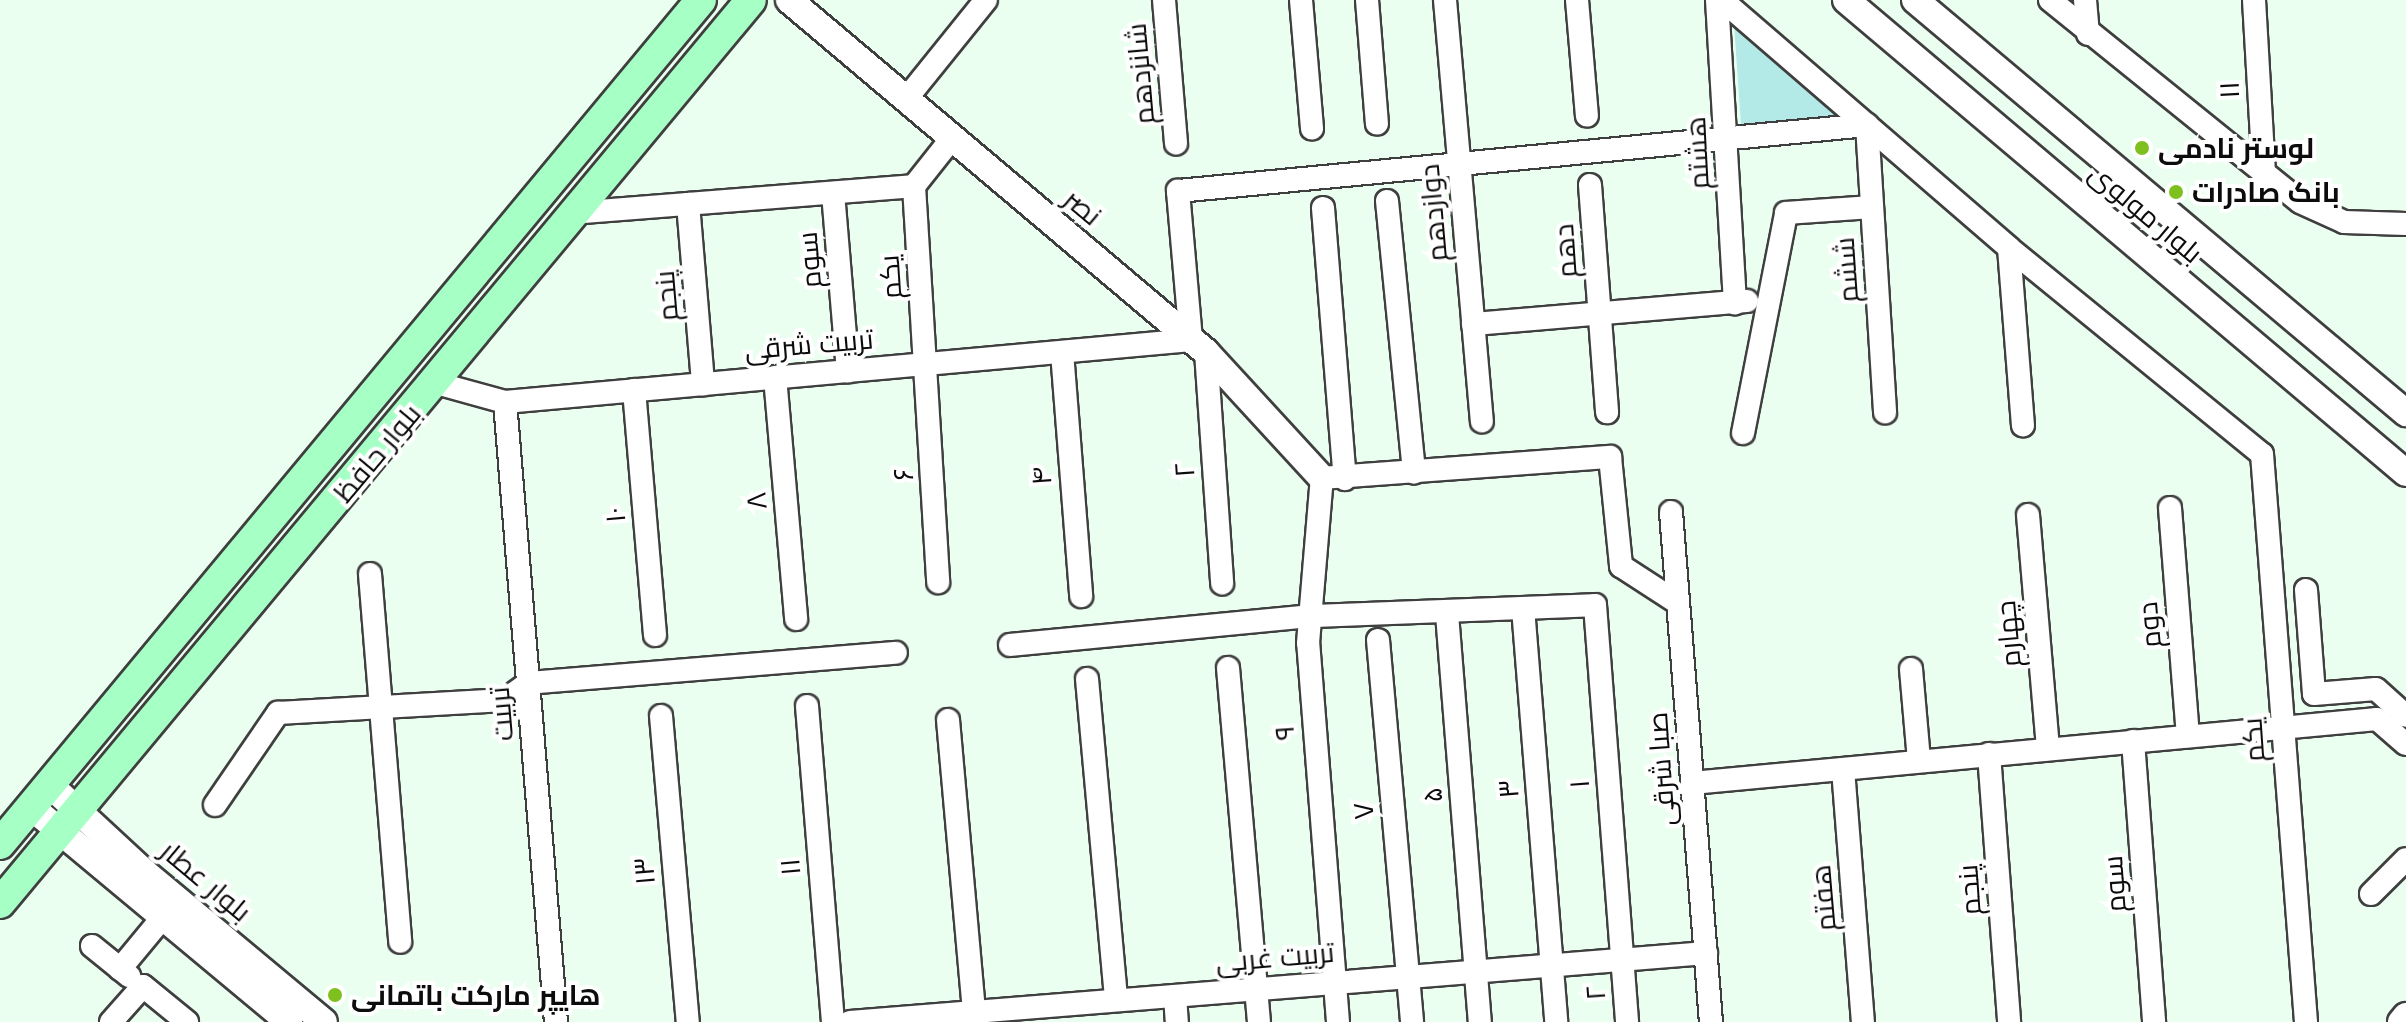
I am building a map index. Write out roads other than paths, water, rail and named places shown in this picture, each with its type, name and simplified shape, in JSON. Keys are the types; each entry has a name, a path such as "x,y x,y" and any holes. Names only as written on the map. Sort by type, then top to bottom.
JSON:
{"main road":[{"name":"بلوار حافظ","path":"0,844 701,0"},
{"name":"بلوار حافظ","path":"0,903 436,383 572,213 751,0"}],"street":[{"name":"نصر","path":"789,0 1198,346 1333,478"},
{"path":"906,99 986,0"},
{"name":"شانزدهم","path":"1164,0 1176,143"},
{"path":"1301,0 1312,129"},
{"path":"1367,0 1377,124"},
{"name":"دوازدهم","path":"1445,0 1482,421"},
{"path":"1577,0 1587,116"},
{"path":"1719,0 2009,248 2023,425"},
{"name":"هشتم","path":"1719,0 1735,303"},
{"name":"بلوار مولوی","path":"1846,0 2406,473"},
{"name":"بلوار مولوی","path":"1915,0 2406,413"},
{"path":"2050,0 2264,176 2323,215 2367,226 2406,224"},
{"path":"2085,0 2088,34"},
{"name":"۱۱","path":"2254,0 2264,176"},
{"path":"1458,164 1726,136 1867,125"},
{"name":"ششم","path":"1867,125 1885,412"},
{"path":"572,213 914,186 952,138"},
{"name":"۲","path":"1222,583 1198,346 1178,191 1458,164"},
{"name":"دهم","path":"1590,185 1607,412"},
{"name":"یکم","path":"914,186 927,364"},
{"name":"سوم","path":"833,193 848,371"},
{"path":"1387,201 1414,473"},
{"name":"پنجم","path":"688,204 703,384"},
{"path":"1743,433 1786,213 1872,207"},
{"name":"۹","path":"1323,208 1333,478 1308,643 1334,983"},
{"name":"یکم","path":"2009,248 2262,454 2306,1022"},
{"path":"1473,324 1767,300"},
{"name":"تربیت شرقی","path":"436,383 505,402 1062,352 1198,346"},
{"name":"۴","path":"1062,352 1081,596"},
{"name":"۶","path":"927,364 938,582"},
{"name":"۸","path":"775,377 796,619"},
{"name":"۱۰","path":"634,390 655,635"},
{"name":"تربیت","path":"505,402 556,1022"},
{"path":"1333,478 1610,457 1621,566 1678,603"},
{"name":"دوم","path":"2170,508 2188,736"},
{"name":"صبا شرقی","path":"1671,512 1711,1022"},
{"name":"چهارم","path":"2028,515 2048,749"},
{"path":"370,574 400,942"},
{"path":"2306,590 2314,694 2376,689 2406,716"},
{"name":"۱","path":"1523,608 1595,605 1623,960"},
{"path":"1010,645 1312,616 1447,614 1523,608"},
{"name":"۳","path":"1523,608 1552,965"},
{"name":"۵","path":"1447,614 1476,971"},
{"name":"۷","path":"1378,640 1409,977"},
{"path":"215,805 278,713 505,700 528,683 896,653"},
{"path":"1228,668 1259,1022"},
{"path":"1911,669 1919,761"},
{"path":"1087,679 1116,1000"},
{"name":"۱۱","path":"807,706 833,1022"},
{"name":"۱۳","path":"661,716 688,1022"},
{"path":"1692,783 2377,719 2406,744"},
{"path":"948,720 974,1012"},
{"name":"سوم","path":"2133,741 2154,1022"},
{"name":"پنجم","path":"1989,754 2009,1022"},
{"name":"هفتم","path":"1843,769 1863,1022"},
{"name":"بلوار عطار","path":"40,796 104,852 324,1022"},
{"name":"بلوار عطار","path":"104,852 163,917 289,1022"},
{"path":"2371,894 2406,859"},
{"path":"120,969 163,917"},
{"path":"92,946 187,1022"},
{"name":"تربیت غربی","path":"850,1022 912,1020 1116,1000 1706,953"},
{"name":"۲","path":"1623,960 1627,1022"},
{"path":"1552,965 1556,1022"},
{"path":"1476,971 1480,1022"},
{"path":"1409,977 1412,1022"},
{"path":"1334,983 1338,1022"},
{"path":"111,1022 143,986"},
{"path":"1175,996 1177,1022"},
{"path":"2401,1022 2406,1016"}],"place":[{"name":"لوستر نادمی","path":"2142,148"},
{"name":"بانک صادرات","path":"2176,192"},
{"name":"هایپر مارکت باتمانی","path":"335,995"}]}
